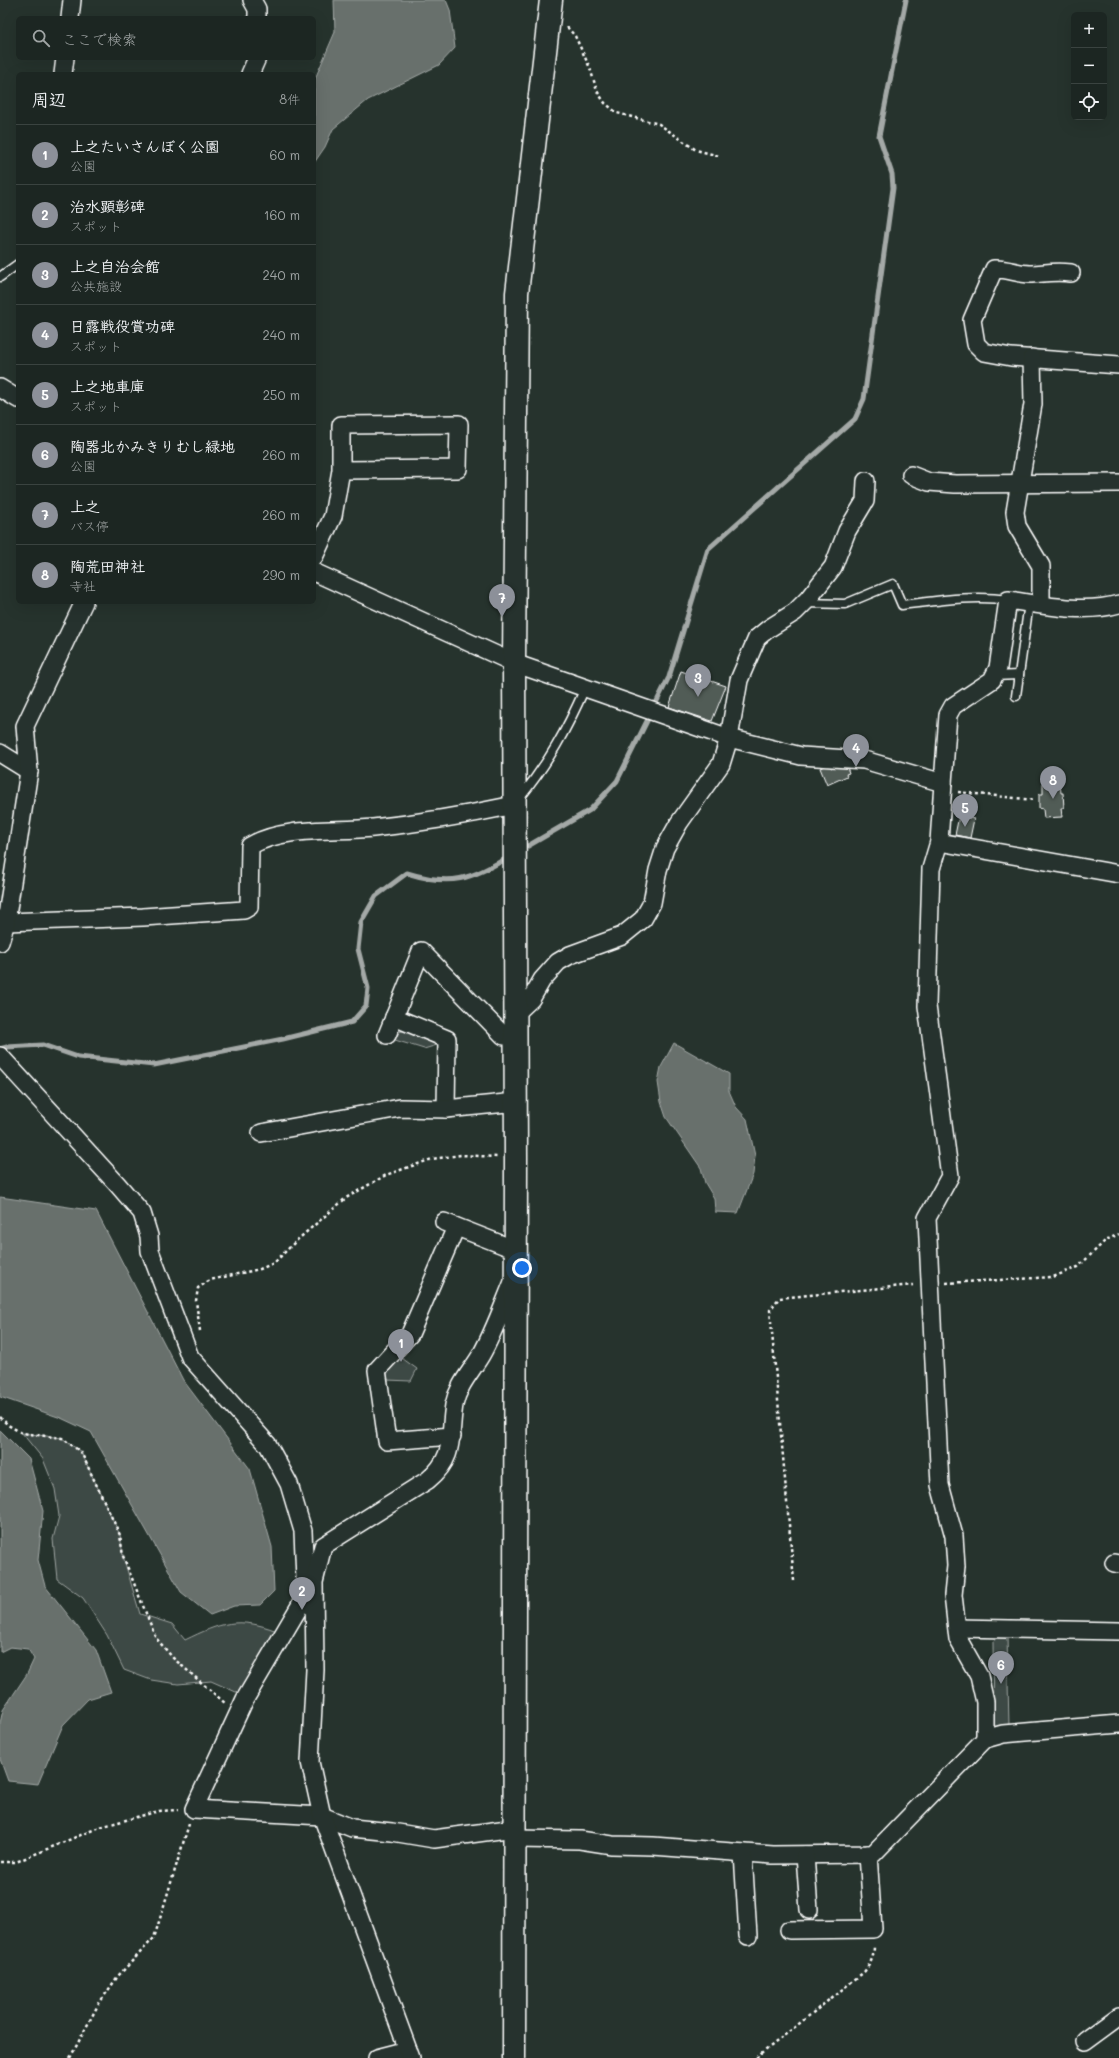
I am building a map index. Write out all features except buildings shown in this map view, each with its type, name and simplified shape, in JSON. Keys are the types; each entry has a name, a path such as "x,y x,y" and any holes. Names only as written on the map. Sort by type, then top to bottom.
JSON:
{"street":[{"path":"70,16 72,0"},
{"path":"252,0 257,9 257,16"},
{"path":"514,2058 516,1102 514,664 517,293 550,10"},
{"path":"63,72 65,60"},
{"path":"251,72 256,60"},
{"path":"1070,273 1053,271 1031,274 1004,268 994,270 972,320 976,344 984,352 1011,357 1119,365"},
{"path":"1032,358 1034,404 1015,512 1017,526 1041,566 1035,604"},
{"path":"0,388 16,398"},
{"path":"316,553 333,516 341,470 341,425 459,424 458,469 341,470"},
{"path":"911,475 929,482 955,484 1119,483"},
{"path":"515,1014 531,998 542,980 558,962 570,955 622,936 644,919 652,903 658,870 665,848 679,823 721,764 729,738 739,680 757,638 803,603 833,567 847,531 865,501 866,481"},
{"path":"316,573 514,664 729,738 801,756 864,760 942,783"},
{"path":"985,1739 984,1702 979,1676 958,1639 953,1595 956,1566 954,1536 940,1485 927,1218 950,1176 927,1006 931,869 939,842 948,715 953,706 992,680 998,668 1008,600 1035,604 1091,608 1119,604"},
{"path":"0,942 6,922 29,771 25,726 83,604"},
{"path":"0,753 29,771"},
{"path":"6,922 143,917 244,910 249,907 250,846 262,838 282,834 372,828 447,819 514,805"},
{"path":"939,842 1119,874"},
{"path":"387,1035 421,952 504,1036 515,1036"},
{"path":"394,1016 447,1039 446,1108"},
{"path":"0,1056 142,1213 149,1236 150,1252 190,1357 268,1445 289,1484 303,1531 307,1604 315,1670 310,1762 322,1816 409,2054 376,2058"},
{"path":"261,1133 400,1108 446,1108 516,1102"},
{"path":"452,1436 387,1442 377,1370 410,1334 450,1224 516,1250"},
{"path":"516,1275 481,1355 461,1382 454,1405 452,1436 445,1460 436,1473 428,1480 323,1546 307,1604 238,1715 194,1809 322,1816 352,1828 392,1832 434,1839 515,1834 580,1840 612,1845 743,1853 805,1855 874,1854 985,1739 1003,1734 1119,1724"},
{"path":"957,1628 1119,1631"},
{"path":"743,1853 748,1936"},
{"path":"789,1930 872,1929 868,1854"},
{"path":"805,1855 809,1910"},
{"path":"1085,2041 1119,2016"}],"lane":[{"path":"0,277 16,265"},
{"path":"803,603 845,604 893,584 902,605 952,599 991,598 1008,600"},
{"path":"1016,696 1019,675 1035,604"},
{"path":"994,676 1019,675"},
{"path":"514,805 541,772 566,732 585,688"}],"path":[{"path":"550,10 575,36 590,68 598,91 605,103 617,113 659,124 696,150 718,156"},
{"path":"957,792 1034,800"},
{"path":"200,1337 196,1301 198,1288 210,1280 260,1269 274,1263 296,1241 346,1198 386,1174 432,1159 461,1155 516,1158"},
{"path":"794,1581 770,1310 779,1298 931,1283 1053,1277 1078,1266 1106,1240 1119,1234"},
{"path":"0,1417 8,1425 22,1433 62,1438 81,1452 120,1536 123,1556 156,1638 173,1658 238,1715"},
{"path":"0,1862 16,1862 100,1827 159,1811 194,1809 154,1938 118,1976 98,2005 70,2058"},
{"path":"756,2058 864,1972 871,1963 874,1954 872,1929"}],"shaded area":[{"path":"334,0 446,0 450,10 455,48 439,65 368,100 333,129 325,147 316,160 316,76 335,32"},
{"path":"406,1030 435,1042 437,1045 424,1049 395,1040 399,1032"},
{"path":"674,1043 729,1074 729,1091 736,1107 747,1119 755,1156 753,1174 738,1213 715,1212 714,1198 705,1183 701,1168 666,1117 661,1102 658,1082 661,1067"},
{"path":"0,1197 96,1211 183,1380 250,1469 272,1547 274,1591 260,1605 234,1606 210,1615 181,1592 91,1432 61,1418 0,1397"},
{"path":"399,1356 417,1369 411,1381 387,1380 387,1370"},
{"path":"0,1430 29,1459 43,1511 38,1560 45,1586 96,1650 111,1692 88,1699 63,1725 38,1784 8,1781 0,1759 0,1723 3,1710 27,1674 34,1659 28,1649 10,1647 0,1652"},
{"path":"22,1433 62,1438 81,1452 120,1535 123,1556 140,1614 172,1624 185,1640 209,1629 240,1623 263,1626 277,1631 243,1690 236,1692 211,1681 178,1684 151,1680 124,1670 107,1635 83,1598 57,1579 53,1539 59,1516 55,1489 43,1459"},
{"path":"997,1637 1007,1637 1009,1727 999,1729 994,1726 993,1642"}],"waterway":[{"path":"521,850 590,810 617,781 669,677 708,549 855,419 864,399 893,188 892,174 879,136 906,0"},
{"path":"0,1049 7,1047 43,1045 78,1057 154,1065 283,1039 352,1022 366,1006 368,988 358,949 361,922 376,896 407,873 436,880 449,880 483,871 509,857"}],"place":[{"name":"上之","path":"502,617"},
{"name":"上之自治会館","path":"698,697"},
{"name":"日露戦役賞功碑","path":"856,767"},
{"name":"陶荒田神社","path":"1053,799"},
{"name":"上之地車庫","path":"965,827"},
{"name":"上之たいさんぼく公園","path":"401,1362"},
{"name":"治水顕彰碑","path":"302,1610"},
{"name":"陶器北かみきりむし緑地","path":"1001,1684"}]}
